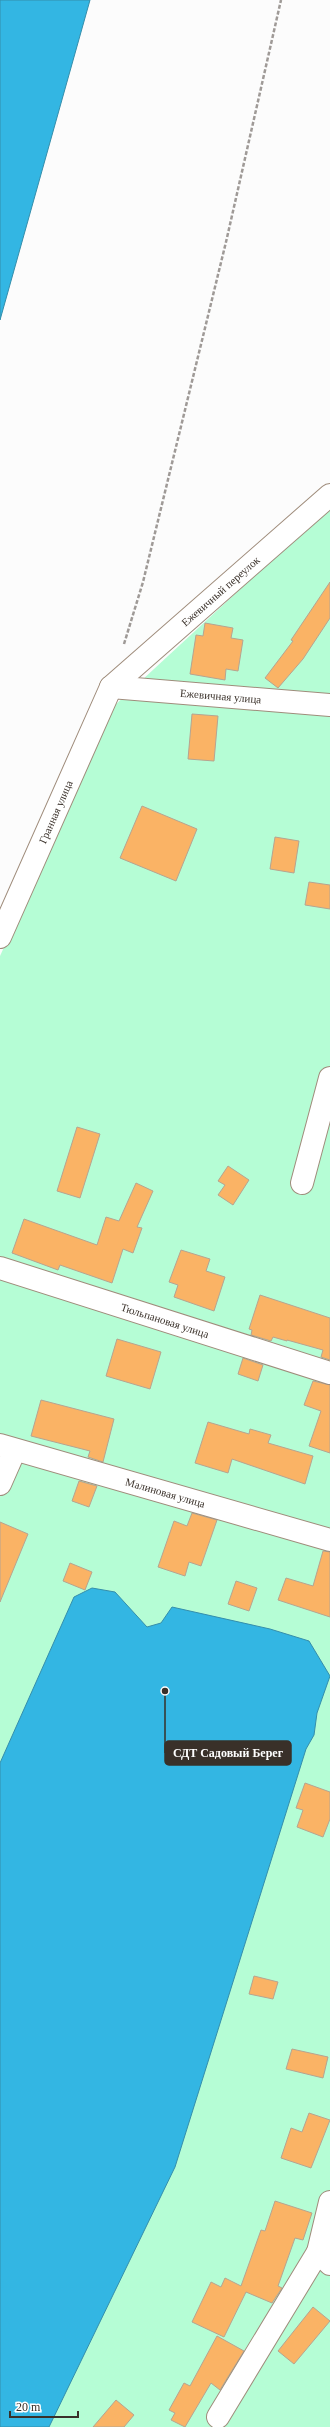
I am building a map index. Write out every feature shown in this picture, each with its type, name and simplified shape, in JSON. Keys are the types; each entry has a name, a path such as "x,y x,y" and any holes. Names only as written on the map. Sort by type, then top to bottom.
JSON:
{"street":[{"name":"Ежевичный переулок","path":"111,687 330,495"},
{"name":"Ежевичная улица","path":"111,687 330,705"},
{"name":"Гранная улица","path":"0,937 111,687"},
{"path":"302,1183 330,1078"},
{"name":"Тюльпановая улица","path":"0,1268 330,1373"},
{"path":"0,1484 8,1447"},
{"name":"Малиновая улица","path":"8,1447 330,1540"},
{"path":"218,2417 324,2258 330,2202"}],"path":[{"path":"122,650 147,566 226,242 281,0"}],"green space":[{"path":"330,506 330,2427 0,2427 0,956 114,706"}],"water":[{"path":"0,0 90,0 0,320"},
{"path":"92,1588 115,1592 147,1627 161,1623 172,1607 270,1629 309,1641 330,1676 317,1713 314,1735 306,1749 175,2167 49,2427 0,2427 0,1763 74,1597"}],"building":[{"path":"330,582 330,618 303,659 278,688 265,678 293,641 291,640"},
{"path":"205,623 233,628 231,638 243,640 238,671 226,669 225,680 190,674 196,635 203,636"},
{"path":"192,714 218,716 214,761 188,759"},
{"path":"142,806 197,829 176,881 120,858"},
{"path":"275,837 299,841 294,873 270,869"},
{"path":"309,882 330,885 330,909 305,905"},
{"path":"77,1127 100,1134 80,1198 57,1191"},
{"path":"228,1166 249,1180 233,1205 218,1195 225,1185 218,1181"},
{"path":"136,1183 153,1191 137,1227 142,1228 133,1253 123,1249 112,1283 60,1265 58,1270 12,1253 24,1219 97,1245 106,1217 119,1221"},
{"path":"181,1250 210,1259 206,1271 225,1277 214,1311 174,1297 178,1285 169,1282"},
{"path":"260,1295 330,1318 330,1360 321,1357 323,1350 273,1337 271,1341 251,1335 252,1330 249,1329"},
{"path":"117,1339 161,1352 150,1389 106,1376"},
{"path":"243,1358 263,1365 258,1381 238,1374"},
{"path":"313,1381 330,1385 330,1453 309,1446 321,1411 304,1405"},
{"path":"41,1400 114,1419 103,1462 88,1457 90,1451 31,1436"},
{"path":"208,1422 249,1434 250,1429 271,1435 268,1443 313,1456 305,1484 232,1459 228,1473 195,1463"},
{"path":"79,1481 97,1486 89,1507 72,1501"},
{"path":"192,1513 217,1520 201,1566 189,1562 185,1576 158,1567 174,1521 187,1526"},
{"path":"0,1522 28,1534 0,1602"},
{"path":"323,1551 330,1552 330,1617 278,1600 286,1578 313,1586"},
{"path":"70,1563 92,1572 85,1590 63,1581"},
{"path":"236,1581 257,1588 249,1611 228,1604"},
{"path":"305,1783 330,1792 330,1819 323,1837 297,1827 303,1810 296,1808"},
{"path":"254,1976 278,1982 273,1999 249,1994"},
{"path":"292,2049 328,2057 323,2078 286,2069"},
{"path":"309,2113 330,2120 311,2168 281,2158 291,2128 302,2132"},
{"path":"275,2201 312,2213 303,2240 295,2238 278,2286 282,2288 272,2303 246,2292 224,2337 192,2322 211,2282 221,2287 225,2278 241,2286 261,2230 265,2231"},
{"path":"313,2307 330,2321 294,2364 278,2351"},
{"path":"217,2336 244,2351 220,2390 211,2383 185,2427 171,2420 175,2413 169,2410 184,2383 190,2386"},
{"path":"116,2400 134,2415 124,2427 93,2427"}],"place":[{"name":"СДТ Садовый Берег","path":"165,1691"}]}
